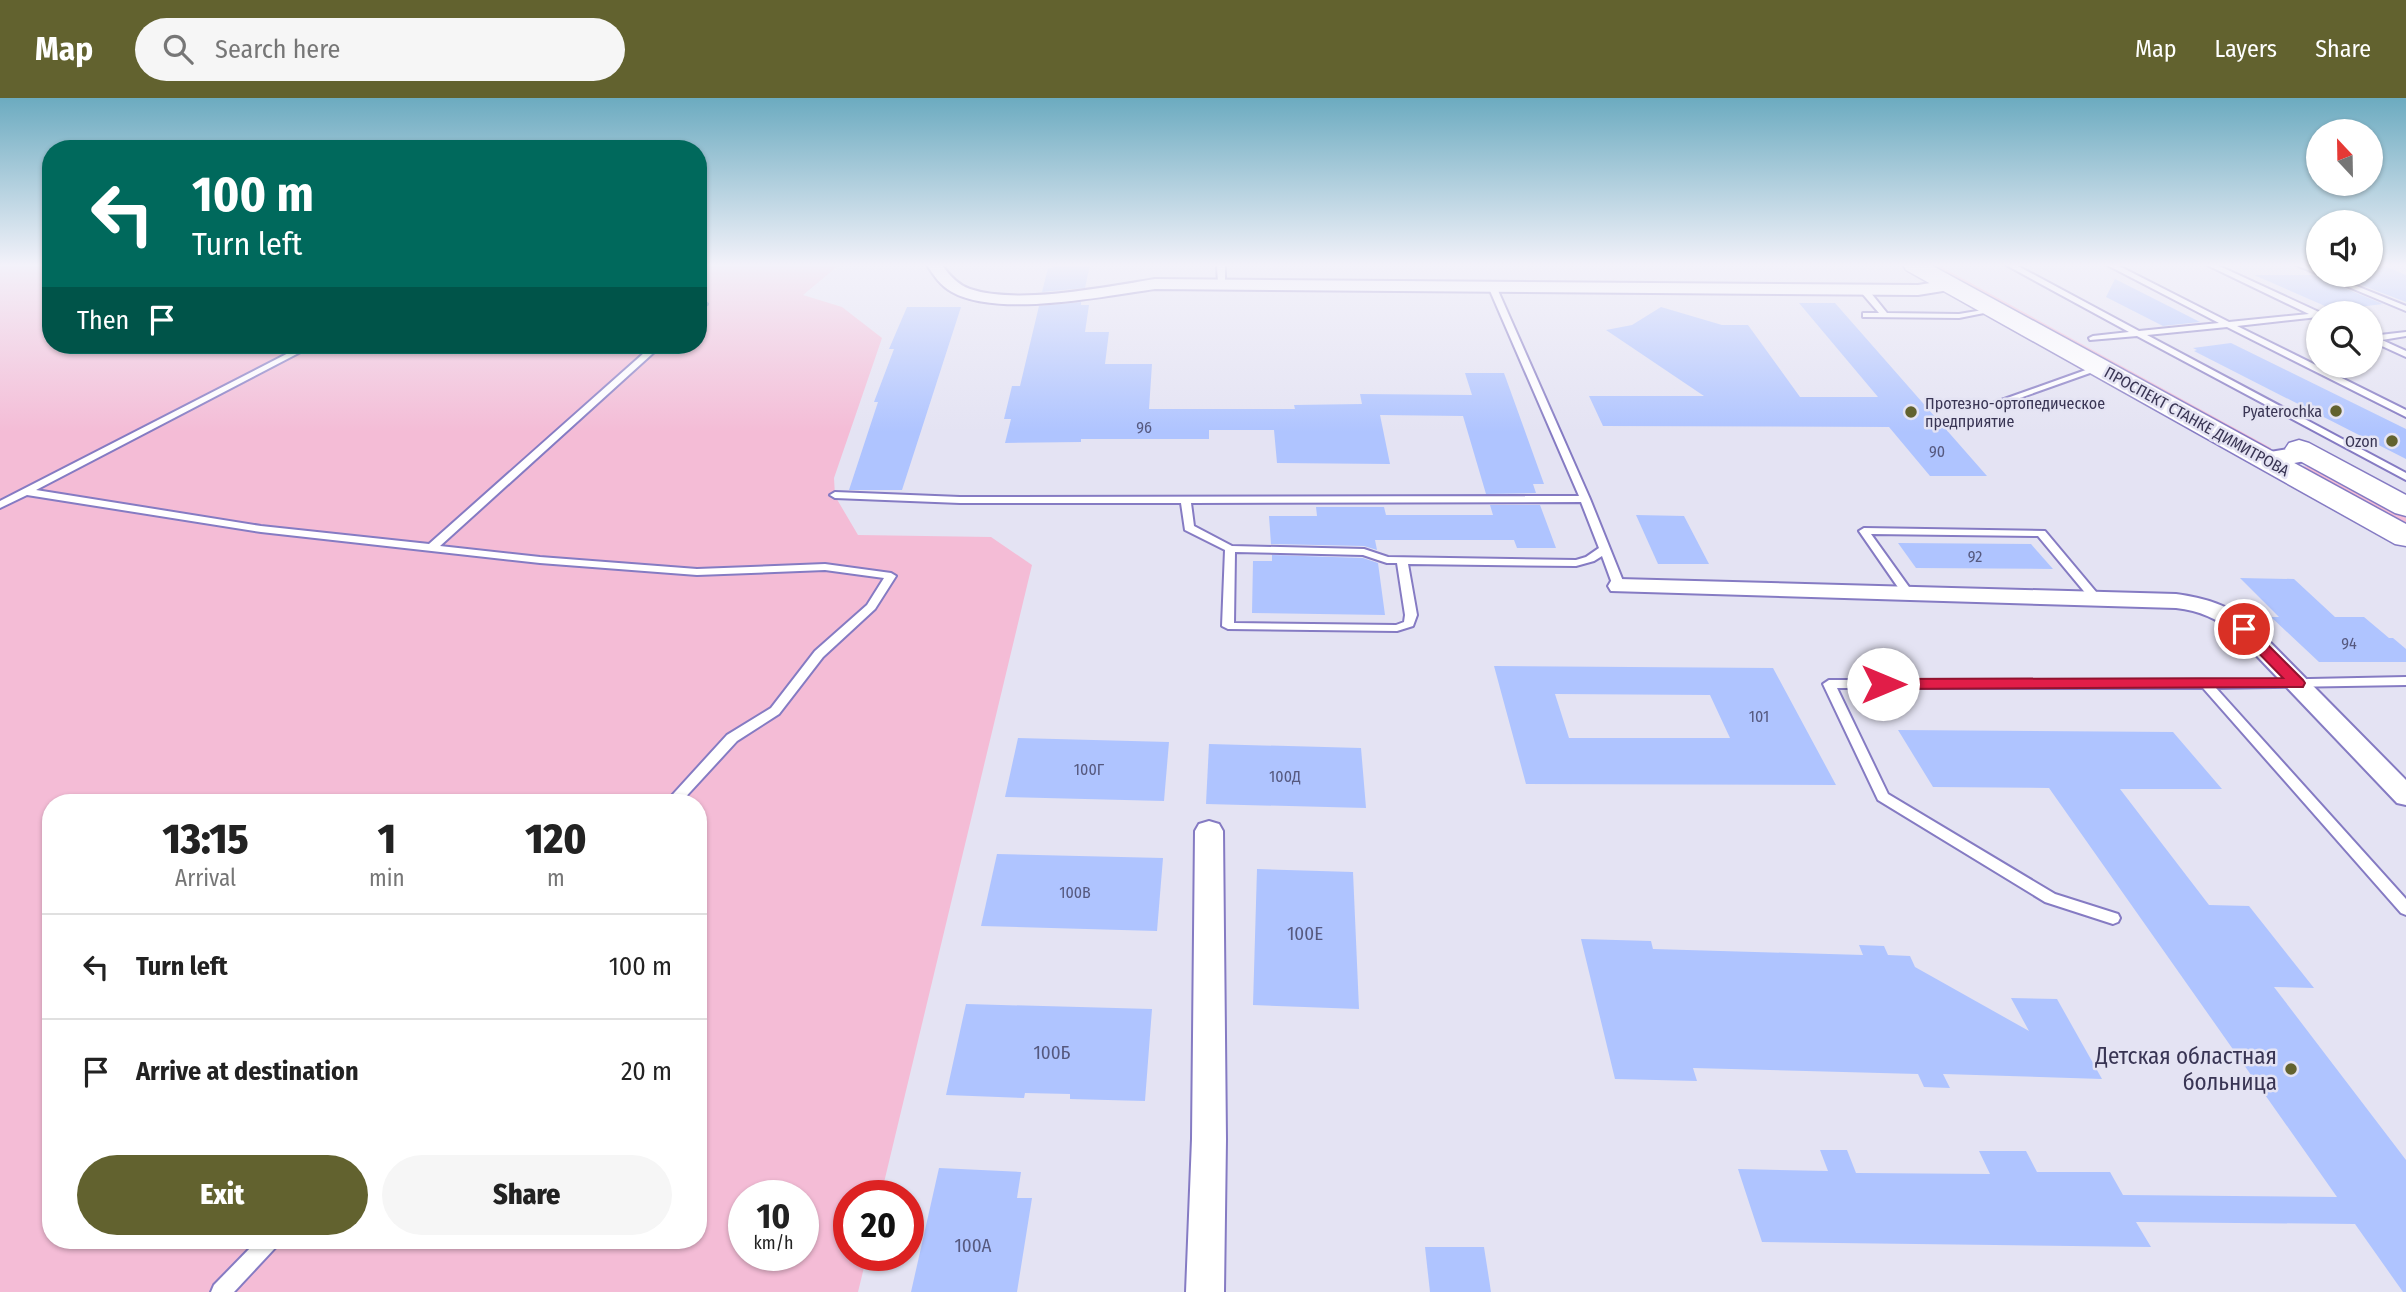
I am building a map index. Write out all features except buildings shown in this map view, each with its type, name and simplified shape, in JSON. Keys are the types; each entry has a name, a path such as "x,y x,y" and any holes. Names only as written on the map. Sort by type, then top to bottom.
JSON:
{"main road":[{"name":"ПРОСПЕКТ СТАНКЕ ДИМИТРОВА","path":"2014,321 2406,537"},
{"name":"ПРОСПЕКТ СТАНКЕ ДИМИТРОВА","path":"2055,321 2093,338 2406,507"},
{"path":"2267,460 2308,454"}],"street":[{"path":"1619,586 2176,601 2204,605 2225,612 2406,796"},
{"path":"1205,1292 1209,1139 1209,831"}],"lane":[{"path":"1507,321 1585,499 1619,586"},
{"path":"2117,321 2406,477"},
{"path":"2222,321 2406,414"},
{"path":"2093,338 2268,321"},
{"path":"2383,337 2406,334"},
{"path":"2383,343 2406,354"},
{"path":"0,505 293,354"},
{"path":"432,547 648,354"},
{"path":"1997,403 2100,368"},
{"path":"27,492 261,529 540,561 697,572 825,567 891,576 871,607 819,654 775,711 732,738 680,794"},
{"path":"835,495 960,500 1585,499"},
{"path":"1186,500 1189,528 1230,549 1364,552 1387,560 1402,561 1576,563 1590,559 1605,549"},
{"path":"1908,594 1864,531 2041,533 2096,599"},
{"path":"1230,549 1228,626 1397,628 1409,624 1412,615 1402,561"},
{"path":"2113,918 2050,898 1883,797 1829,684 2406,681"},
{"path":"2206,684 2406,909"},
{"path":"222,1292 262,1249"}],"shaded area":[{"path":"0,321 42,321 42,354 707,354 707,321 860,321 882,338 834,478 835,496 858,535 991,537 1032,565 885,1180 833,1180 833,1271 863,1271 858,1292 0,1292"},
{"path":"2027,321 2039,321 2271,448 2271,451"},
{"path":"2297,467 2313,467 2406,518 2406,529"}],"place":[{"name":"Pyaterochka","path":"2336,411"},
{"name":"Протезно-ортопедическое предприятие","path":"1911,412"},
{"name":"Ozon","path":"2392,441"},
{"name":"Детская областная больница","path":"2291,1069"}],"route":[{"path":"1883,684 2297,683 2244,629"}]}
